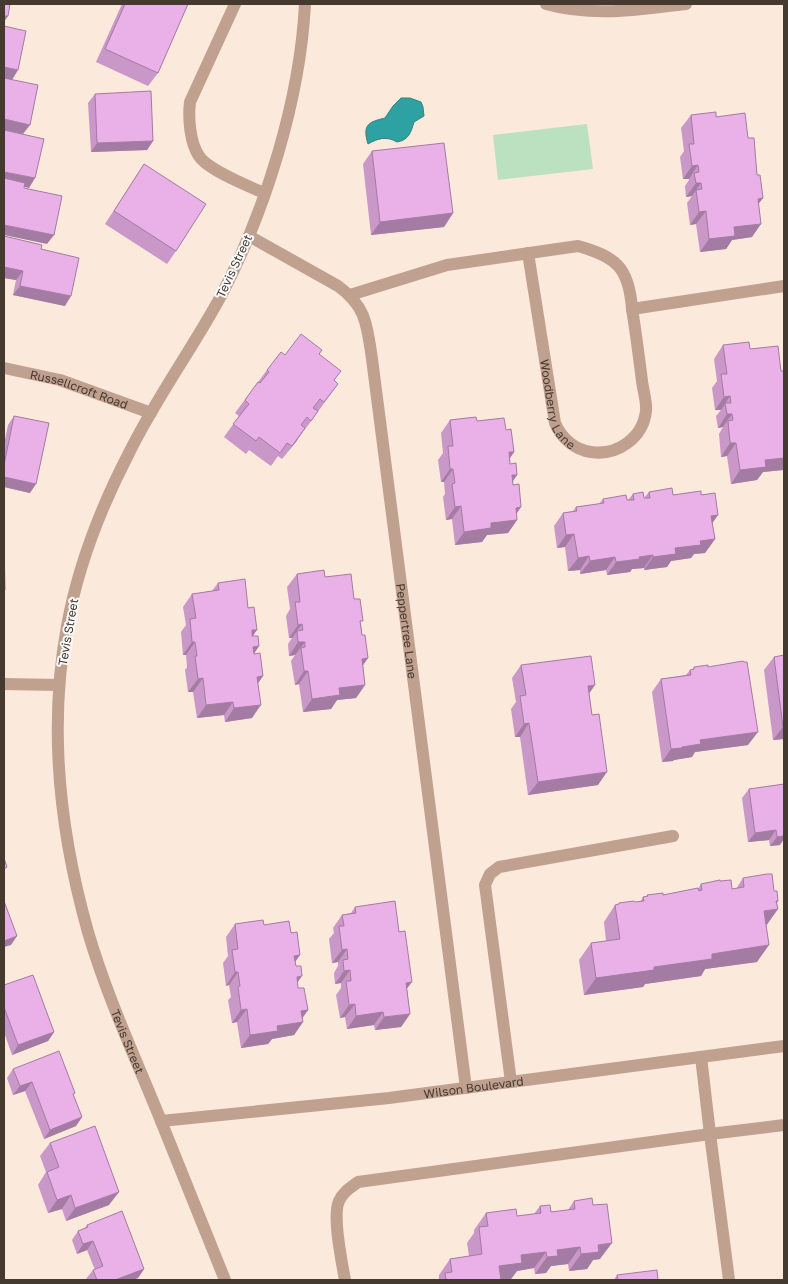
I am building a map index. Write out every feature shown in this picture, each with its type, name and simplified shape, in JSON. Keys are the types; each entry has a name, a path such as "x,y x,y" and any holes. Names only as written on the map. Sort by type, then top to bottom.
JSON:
{"street":[{"path":"235,4 190,102 188,115 192,138 199,157 208,165 231,178 264,193"},
{"name":"Tevis Street","path":"225,1280 89,935 71,865 63,812 57,730 59,685 67,626 81,569 105,504 129,452 221,294 249,236 286,129 296,74 305,4"},
{"path":"546,4 572,10 597,12 686,4"},
{"name":"Peppertree Lane","path":"249,236 338,286 356,302 366,320 466,1088"},
{"name":"Woodberry Lane","path":"350,295 448,265 528,253 578,246 600,252 614,260 624,273 631,292 646,410 641,427 631,441 616,450 599,453 586,451 573,446 558,432 528,253"},
{"path":"632,309 784,286"},
{"name":"Russellcroft Road","path":"4,368 60,380 151,413"},
{"path":"4,684 59,685"},
{"path":"511,1082 485,885 490,874 499,867 672,836"},
{"name":"Wilson Boulevard","path":"161,1121 389,1098 784,1046"},
{"path":"702,1057 729,1280"},
{"path":"344,1280 336,1218 338,1203 346,1190 358,1182 784,1125"}],"green space":[{"path":"587,124 593,169 498,180 493,135"}],"water":[{"path":"401,98 410,98 421,102 424,116 414,122 407,137 401,141 397,142 382,138 368,144 366,132 368,125 385,118"}],"building":[{"path":"4,4 10,4 8,16 4,16"},
{"path":"125,4 188,4 158,73 105,49"},
{"path":"4,26 26,31 18,70 4,67"},
{"path":"4,78 38,85 30,125 4,119"},
{"path":"151,91 153,141 97,143 95,94"},
{"path":"716,112 716,117 745,113 748,138 754,138 757,175 760,175 763,198 758,199 761,224 734,227 735,236 709,239 706,211 699,212 696,190 702,189 701,183 696,183 694,173 699,172 698,165 692,166 689,144 694,144 691,115"},
{"path":"4,130 44,139 35,178 4,172"},
{"path":"444,143 453,213 380,222 372,151"},
{"path":"144,164 206,204 176,251 114,211"},
{"path":"4,178 25,183 24,188 62,196 54,235 4,225"},
{"path":"4,236 42,245 41,249 79,258 71,296 20,286 23,271 4,267"},
{"path":"301,334 322,350 319,354 341,371 334,380 338,384 324,402 320,399 313,408 318,411 311,421 307,417 301,425 305,428 292,446 287,443 280,453 259,437 256,441 233,424 249,404 245,400 258,382 260,383 269,372 267,370 281,352 285,355"},
{"path":"749,342 750,349 778,346 781,371 784,371 784,458 765,460 766,467 740,470 736,443 730,443 728,421 733,420 732,414 727,414 725,403 731,403 730,396 724,397 721,374 727,374 723,345"},
{"path":"14,416 49,423 36,484 4,477 4,465"},
{"path":"476,417 477,421 504,418 506,430 511,429 514,452 509,452 510,464 516,463 517,475 512,475 513,485 519,484 521,507 516,508 517,520 491,523 491,528 464,532 461,506 455,507 452,484 455,483 453,469 450,469 448,446 453,446 450,420"},
{"path":"672,488 673,495 701,491 701,495 715,493 718,515 711,516 715,539 700,541 701,545 675,548 676,554 639,557 640,559 616,562 615,557 590,561 589,556 578,558 574,534 566,535 563,513 577,511 576,507 604,503 603,499 626,495 627,500 634,500 633,494 643,492 644,498 650,498 649,492"},
{"path":"4,542 5,590 4,591"},
{"path":"324,570 325,577 351,574 354,599 360,599 363,621 360,621 362,635 365,635 368,658 362,659 365,685 339,688 340,695 312,699 308,671 304,671 301,648 305,647 305,642 298,642 297,631 303,630 302,624 298,625 295,602 300,602 297,574"},
{"path":"245,579 248,608 254,607 257,630 252,630 252,636 258,636 259,646 253,647 254,654 260,653 263,676 257,677 261,705 234,708 233,702 206,705 203,678 198,679 195,642 192,642 190,619 196,618 192,594 219,590 218,583"},
{"path":"784,655 784,726 783,727 774,657"},
{"path":"591,656 595,685 588,686 592,715 599,714 607,772 538,782 529,723 524,724 520,696 526,695 521,665"},
{"path":"743,661 747,662 758,732 700,740 701,744 671,749 661,679 691,675 690,670 694,669 694,667 708,665 708,667"},
{"path":"784,784 784,836 777,837 776,830 755,833 749,789"},
{"path":"4,858 7,867 4,869"},
{"path":"772,874 774,891 777,891 778,901 776,901 778,909 764,911 769,945 712,954 712,959 596,978 591,943 620,939 615,905 644,901 643,897 647,895 663,893 663,895 698,888 699,891 702,890 701,884 720,880 731,880 732,889 744,887 743,878"},
{"path":"4,901 17,936 4,941"},
{"path":"395,901 399,932 405,931 412,982 406,983 410,1014 384,1017 383,1012 356,1016 355,1004 349,1005 346,981 351,981 350,970 344,971 343,960 348,959 347,949 342,950 339,926 344,926 342,915 356,913 355,907"},
{"path":"263,920 264,925 289,921 291,933 297,932 300,955 294,956 296,966 301,966 302,976 297,977 298,988 304,988 308,1010 301,1011 303,1022 277,1026 278,1031 250,1035 247,1009 241,1010 238,972 235,972 232,950 238,949 235,924"},
{"path":"33,975 54,1032 18,1045 4,1007 4,985"},
{"path":"59,1051 82,1117 50,1130 32,1082 20,1086 13,1069"},
{"path":"95,1126 119,1192 75,1208 71,1195 57,1200 47,1172 59,1167 50,1143"},
{"path":"592,1198 593,1205 607,1204 612,1243 598,1245 599,1252 581,1254 580,1247 557,1250 558,1256 547,1257 546,1252 521,1255 522,1263 499,1266 501,1280 446,1280 445,1273 452,1272 450,1259 482,1254 479,1227 488,1226 486,1213 516,1209 517,1216 541,1213 540,1206 550,1205 551,1212 575,1209 574,1201"},
{"path":"122,1211 144,1269 115,1280 97,1280 93,1270 103,1266 93,1241 83,1244 78,1231 88,1227 87,1225"},
{"path":"657,1270 658,1280 618,1280 617,1275"}]}
